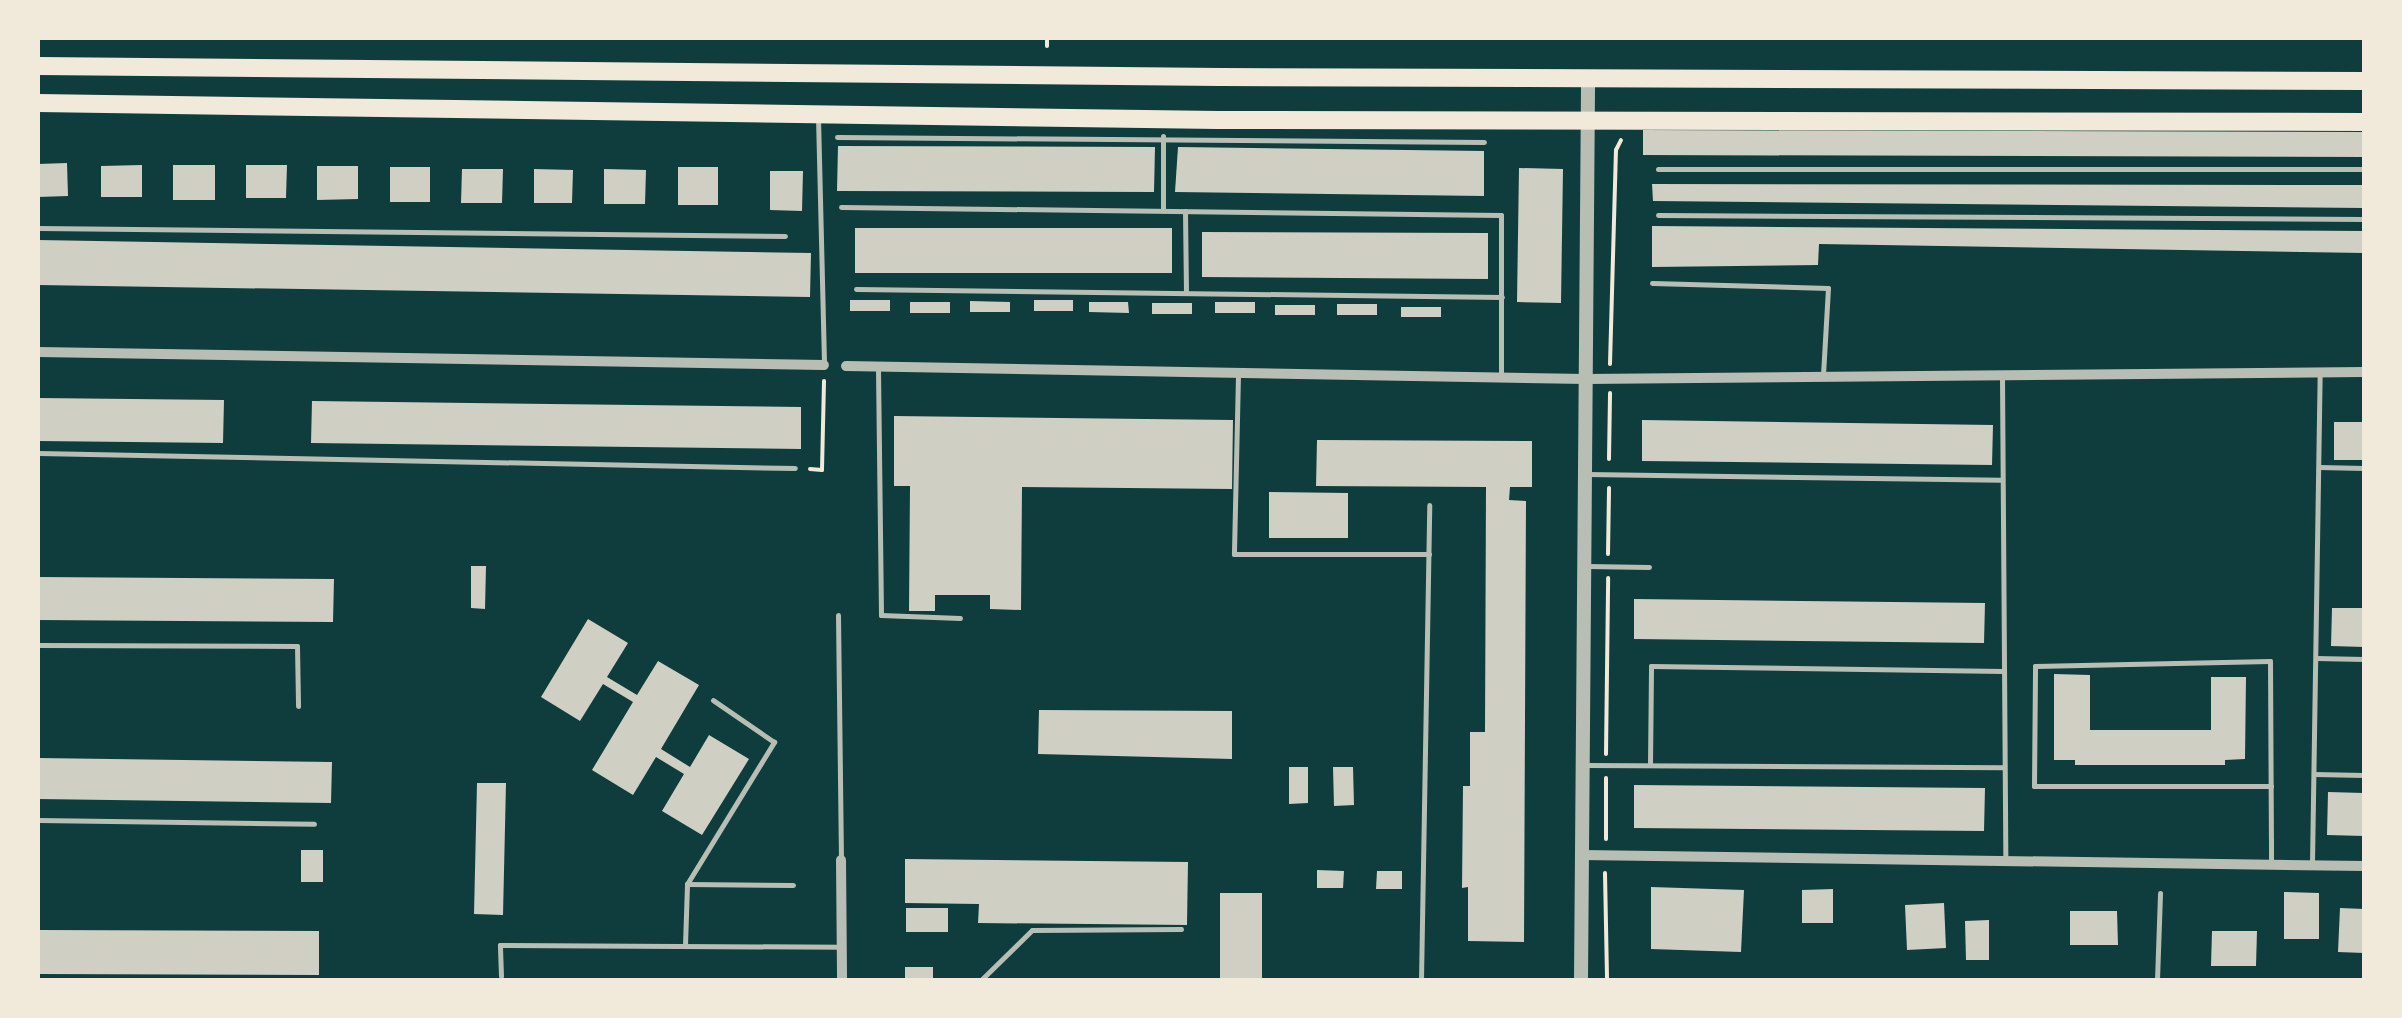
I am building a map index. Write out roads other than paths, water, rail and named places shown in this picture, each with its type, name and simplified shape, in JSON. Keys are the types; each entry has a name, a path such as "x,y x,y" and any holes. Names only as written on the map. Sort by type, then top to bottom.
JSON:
{"main road":[{"path":"38,66 2364,80"},
{"path":"38,103 818,114 2364,122"}],"street":[{"path":"1581,980 1588,78"},
{"path":"38,352 824,365"},
{"path":"846,366 1586,378 2364,372"},
{"path":"1582,856 2364,866"},
{"path":"840,860 842,980"}],"lane":[{"path":"818,114 824,365"},
{"path":"837,136 1163,136 1484,142"},
{"path":"1163,136 1163,210"},
{"path":"1658,168 2364,170"},
{"path":"841,207 1501,215 1502,376"},
{"path":"1185,211 1186,294"},
{"path":"1658,215 2364,219"},
{"path":"38,228 785,236"},
{"path":"1652,283 1828,288 1823,376"},
{"path":"856,288 1502,297"},
{"path":"878,366 881,615 960,618"},
{"path":"2312,866 2320,371"},
{"path":"1238,372 1234,554 1429,554"},
{"path":"2002,374 2005,859"},
{"path":"38,453 795,468"},
{"path":"2319,467 2364,468"},
{"path":"1584,474 2002,480"},
{"path":"1421,980 1429,505"},
{"path":"1584,566 1650,567"},
{"path":"838,615 840,860"},
{"path":"38,644 297,646 298,706"},
{"path":"2316,658 2364,659"},
{"path":"2270,786 2034,786 2035,666 2270,661 2271,865"},
{"path":"1650,765 1651,666 2002,671"},
{"path":"685,945 687,884 774,742 713,700"},
{"path":"1583,765 2002,768"},
{"path":"2314,774 2364,775"},
{"path":"38,820 314,824"},
{"path":"687,884 793,886"},
{"path":"2157,980 2160,893"},
{"path":"981,980 1032,930 1181,928"},
{"path":"501,976 500,945 842,947"}]}
